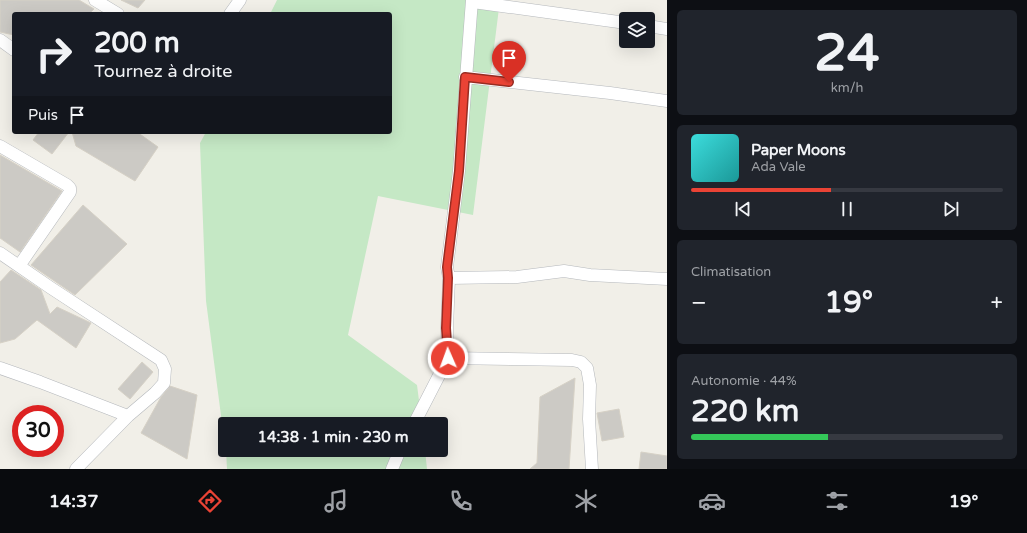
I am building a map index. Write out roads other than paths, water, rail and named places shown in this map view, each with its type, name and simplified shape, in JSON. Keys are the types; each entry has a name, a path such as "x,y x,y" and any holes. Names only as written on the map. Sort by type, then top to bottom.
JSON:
{"street":[{"path":"95,0 115,12"},
{"path":"231,12 240,0"},
{"path":"418,417 448,358 446,328 447,267 459,171 472,1 619,22"},
{"path":"655,27 667,29"},
{"path":"0,40 12,49"},
{"path":"465,77 610,93 667,101"},
{"path":"0,146 70,188 70,192 19,266"},
{"path":"0,252 161,360 166,369 164,383 155,393 128,416 76,469"},
{"path":"448,278 517,277 564,271 590,275 667,279"},
{"path":"448,358 572,360 581,362 587,368 590,385 592,469"},
{"path":"0,368 128,416"},
{"path":"392,469 397,457"}]}
